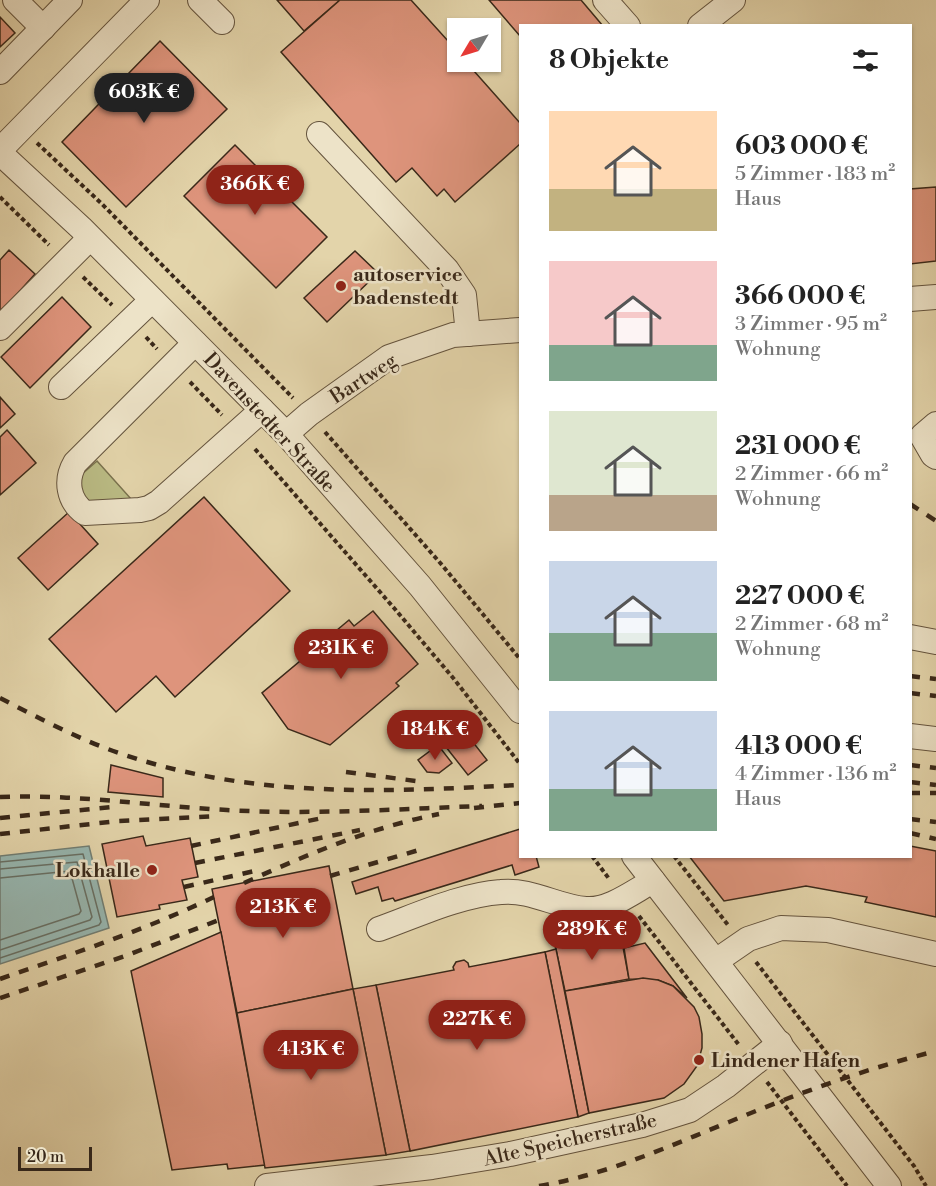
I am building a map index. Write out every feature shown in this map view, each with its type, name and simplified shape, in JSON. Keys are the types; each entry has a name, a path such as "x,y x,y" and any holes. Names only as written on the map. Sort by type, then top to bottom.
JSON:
{"street":[{"path":"15,0 44,28"},
{"path":"0,72 70,0"},
{"path":"0,151 147,0"},
{"path":"200,0 222,22"},
{"path":"605,0 626,24"},
{"path":"703,24 733,0"},
{"path":"319,134 447,270 464,296 468,334"},
{"name":"Davenstedter Straße","path":"0,151 286,434 420,586 519,710"},
{"path":"0,328 90,238"},
{"path":"912,299 936,297"},
{"path":"61,387 152,300"},
{"name":"Bartweg","path":"286,434 309,414 389,357 453,335 519,330"},
{"path":"195,343 75,463 68,479 72,496 80,510 85,513 149,508 159,502 262,410"},
{"path":"936,424 922,436 936,457"},
{"path":"912,637 936,642"},
{"path":"912,736 936,739"},
{"path":"636,858 889,1186"},
{"path":"379,929 477,895 504,891 532,894 588,909 611,904 653,881"},
{"path":"716,961 748,939 781,928 828,930 936,954"},
{"name":"Alte Speicherstraße","path":"267,1186 433,1177 510,1154 642,1125 690,1110 726,1086 780,1043"}],"path":[{"path":"0,198 130,321 238,431 454,678 519,763"},
{"path":"594,858 847,1186"},
{"path":"676,858 914,1166 926,1186"}],"green space":[{"path":"97,461 132,500 80,502 81,475"}],"water":[{"path":"89,846 109,928 0,964 0,856"}],"building":[{"path":"277,0 340,0 304,31"},
{"path":"340,0 411,0 447,40 447,72 475,72 519,122 519,145 455,202 444,189 437,196 412,168 396,182 281,52"},
{"path":"489,0 581,0 601,24 519,24 519,35"},
{"path":"0,17 15,33 0,47"},
{"path":"160,41 227,109 126,207 62,142"},
{"path":"235,145 327,237 276,288 184,196"},
{"path":"936,187 936,261 912,264 912,189"},
{"path":"9,250 35,274 0,313 0,260"},
{"name":"autoservice badenstedt","path":"355,251 378,273 327,322 304,298"},
{"path":"62,297 91,327 30,388 1,357"},
{"path":"0,397 15,414 0,428"},
{"path":"7,430 36,463 0,495 0,437"},
{"path":"204,497 290,591 175,697 156,676 116,712 49,639"},
{"path":"69,512 98,544 48,590 18,558"},
{"path":"373,611 418,664 396,683 399,686 330,745 288,729 262,693 349,620 354,626"},
{"path":"465,732 487,760 468,775 446,747"},
{"path":"438,745 452,763 439,773 427,772 418,760"},
{"path":"111,765 163,778 163,797 108,792"},
{"path":"519,829 519,858 537,858 539,867 515,875 512,865 395,901 393,898 382,901 378,887 356,894 352,882"},
{"name":"Lokhalle","path":"143,836 146,846 190,838 198,877 182,880 187,900 159,905 160,909 117,917 102,844"},
{"path":"912,846 936,851 936,917 865,902 867,897 806,886 724,901 691,858 912,858"},
{"path":"329,866 353,989 237,1013 212,889"},
{"path":"620,931 629,979 565,991 555,945"},
{"path":"221,932 265,1165 228,1169 227,1164 172,1170 131,971"},
{"path":"645,943 687,998 673,986 658,980 629,979 624,948"},
{"path":"556,949 589,1113 578,1117 545,952"},
{"path":"545,952 578,1117 410,1151 376,985 454,970 456,962 464,960 469,967"},
{"path":"643,978 658,980 673,986 694,1007 699,1017 702,1034 702,1048 697,1066 684,1084 664,1098 589,1113 565,991"},
{"path":"376,985 410,1151 386,1155 353,989"},
{"path":"353,989 386,1155 265,1168 237,1013"}],"railway":[{"path":"912,505 936,521"},
{"path":"912,676 936,679"},
{"path":"912,693 936,696"},
{"path":"0,698 59,728 119,753 169,768 219,778 318,789 419,789 519,785"},
{"path":"912,765 936,768"},
{"path":"346,772 424,782"},
{"path":"912,782 936,785"},
{"path":"912,793 936,793"},
{"path":"0,797 85,799 199,808 291,812 482,806"},
{"path":"474,808 519,803"},
{"path":"0,818 112,807"},
{"path":"244,883 315,852 364,834 439,814"},
{"path":"0,834 118,821 218,816"},
{"path":"191,846 322,818"},
{"path":"912,819 936,822"},
{"path":"195,863 360,830"},
{"path":"912,833 936,839"},
{"path":"330,876 419,850"},
{"path":"184,887 259,870"},
{"path":"0,979 135,931 214,897"},
{"path":"0,998 125,956 219,920"},
{"path":"539,1186 612,1168 805,1092 936,1051"}],"place":[{"name":"autoservice badenstedt","path":"341,286"},
{"name":"Lokhalle","path":"152,870"},
{"name":"Lindener Hafen","path":"699,1060"}]}
